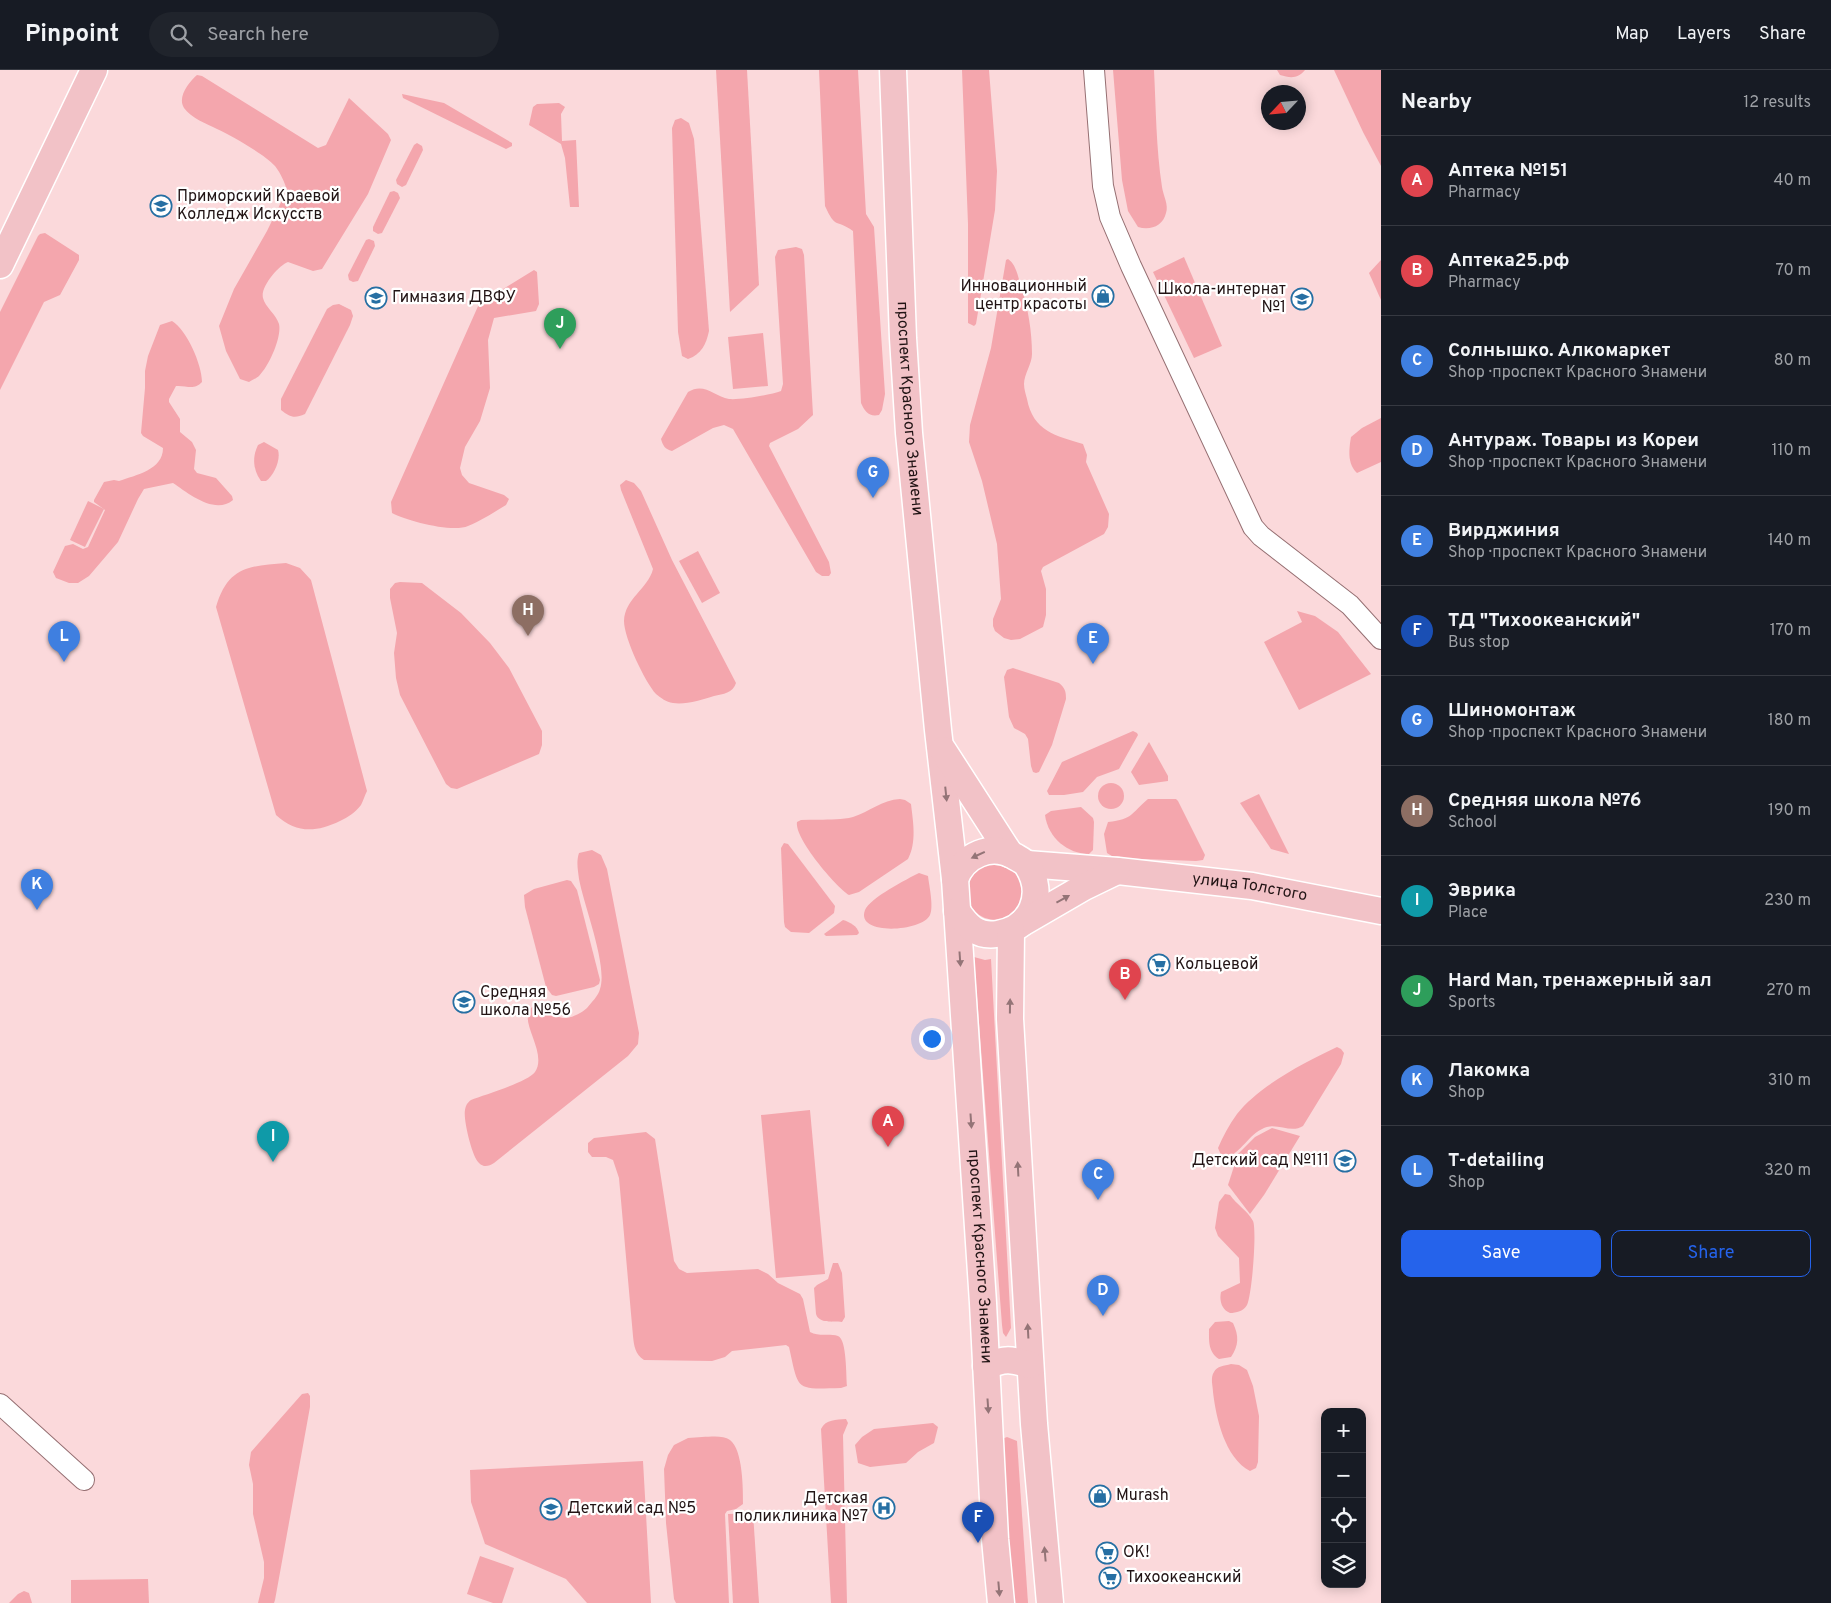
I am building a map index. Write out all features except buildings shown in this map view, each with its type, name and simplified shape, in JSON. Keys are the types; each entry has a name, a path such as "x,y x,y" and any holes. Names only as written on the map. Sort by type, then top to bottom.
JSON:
{"main road":[{"path":"0,265 94,70"},
{"name":"проспект Красного Знамени","path":"893,70 904,357 909,434 955,879 986,1366 995,1540 1001,1603"},
{"name":"проспект Красного Знамени","path":"940,745 1034,884 1036,897 1032,909 1016,928 1010,1020 1030,1365 1037,1467 1050,1603"},
{"path":"955,879 958,871 966,862 987,851 998,850 1018,859"},
{"name":"улица Толстого","path":"1018,859 1252,886 1381,910"},
{"path":"957,911 966,924 976,931 995,935 1016,928 1084,887 1118,871"},
{"path":"986,1366 999,1360 1013,1359 1030,1365"}],"street":[{"path":"1094,70 1102,186 1110,217 1135,275 1253,527 1261,536 1350,605 1381,639"},
{"path":"0,1404 84,1480"}],"shaded area":[{"path":"716,70 747,70 759,285 730,312"},
{"path":"819,70 858,70 866,214 874,227 885,394 882,410 879,415 868,413 861,403 853,231 836,223 825,206"},
{"path":"962,70 989,70 997,171 995,210 976,324 974,326 968,323 968,224"},
{"path":"1113,70 1154,70 1158,158 1167,210 1162,221 1151,228 1138,227 1128,211 1122,180"},
{"path":"1277,70 1305,70 1300,75 1290,77 1280,75"},
{"path":"1334,70 1381,70 1381,166 1363,132"},
{"path":"197,75 202,76 318,148 326,145 349,98 388,134 391,140 368,194 322,269 313,271 288,262 275,272 264,288 263,298 278,320 279,336 267,365 259,376 249,382 240,379 226,351 219,326 234,289 267,231 287,190 279,172 270,161 187,112 182,104 183,95"},
{"path":"402,94 444,103 512,143 512,146 506,149 403,98"},
{"path":"559,103 565,107 561,114 562,141 576,140 579,207 570,207 565,158 561,144 529,125 533,107 537,104"},
{"path":"681,118 689,123 694,139 709,331 703,348 688,359 682,356 678,332 672,128 675,120"},
{"path":"417,143 422,146 423,150 406,185 402,187 397,184 396,180 414,145"},
{"path":"390,192 398,193 400,198 382,233 378,234 373,231 373,227"},
{"path":"45,233 79,255 79,260 60,295 44,302 0,390 0,312 38,236"},
{"path":"366,240 374,241 375,246 358,281 353,282 349,280 348,275"},
{"path":"796,247 802,249 804,255 813,415 798,429 770,443 769,446 829,562 831,573 829,576 822,576 816,572 733,429 724,425 713,428 672,451 665,447 661,439 688,392 694,389 704,389 729,399 755,397 781,391 783,384 775,257 778,250"},
{"path":"1184,257 1222,346 1194,358 1153,272"},
{"path":"1008,259 1016,271 1026,302 1029,320 1032,354 1024,384 1030,410 1034,418 1047,431 1083,444 1087,455 1086,462 1109,514 1108,527 1104,534 1043,567 1041,571 1046,589 1046,615 1043,627 1020,639 1011,640 1004,638 995,631 993,626 993,619 1001,599 997,544 982,481 969,442 970,425 991,348 1006,260"},
{"path":"1381,260 1381,300 1369,273"},
{"path":"534,270 537,272 539,304 536,311 494,318 488,340 490,388 480,421 465,447 460,468 462,475 469,483 504,495 509,499 506,505 478,522 461,528 430,525 392,513 391,502 479,304"},
{"path":"339,304 351,310 353,316 350,325 305,414 295,417 290,416 281,410 281,399 327,309"},
{"path":"172,321 183,332 193,348 202,382 193,387 176,386 169,402 180,419 180,432 192,442 196,450 194,469 197,473 216,478 232,496 233,500 226,504 210,504 194,497 173,483 144,489 118,542 89,576 78,583 69,583 56,578 53,572 65,546 73,544 83,549 88,547 105,510 94,502 104,482 119,481 140,474 154,467 159,462 163,448 141,433 145,371 148,356 160,325"},
{"path":"763,333 768,386 733,389 728,337"},
{"path":"1381,418 1381,462 1357,473 1350,461 1351,437 1362,428"},
{"path":"264,442 278,450 279,458 272,475 266,481 261,481 256,472 254,459 258,445"},
{"path":"626,480 634,483 641,491 672,560 736,683 733,689 727,692 688,703 673,703 656,694 646,680 627,638 624,621 628,606 653,569 621,490 620,485"},
{"path":"88,501 104,509 85,547 70,540"},
{"path":"698,551 720,593 702,603 679,561"},
{"path":"286,563 300,568 311,580 367,791 361,805 351,814 331,825 314,829 298,828 283,821 276,815 216,607 221,594 233,576 250,568"},
{"path":"395,583 422,583 461,613 490,643 509,668 542,731 542,745 539,754 457,789 451,788 446,784 400,695 396,678 394,653 397,633 390,589"},
{"path":"1297,611 1315,616 1338,632 1371,674 1299,710 1264,642 1302,622"},
{"path":"1013,668 1059,683 1065,692 1066,699 1052,745 1039,772 1036,773 1033,772 1031,766 1028,739 1025,734 1014,728 1009,717 1004,677 1007,670"},
{"path":"1133,731 1138,735 1119,769 1097,777 1083,792 1049,795 1047,791 1062,762"},
{"path":"1149,742 1168,776 1168,781 1139,785 1131,772"},
{"path":"1111,783 1120,787 1124,796 1120,805 1111,809 1102,805 1098,796 1102,787"},
{"path":"1259,794 1289,854 1271,849 1240,803"},
{"path":"900,799 911,804 913,846 908,859 859,892 849,895 817,862 802,839 797,822 801,820 853,817 881,804"},
{"path":"1148,799 1176,799 1178,801 1205,855 1203,860 1115,858 1107,853 1104,834 1108,822 1127,817"},
{"path":"1081,807 1093,818 1094,822 1093,850 1089,854 1074,851 1060,843 1050,831 1045,815 1051,811"},
{"path":"784,843 788,844 835,906 834,913 809,933 791,932 785,927 781,848"},
{"path":"592,850 601,855 607,869 639,1033 638,1044 628,1056 494,1163 483,1166 476,1159 471,1146 465,1121 466,1107 471,1100 515,1084 535,1072 538,1064 538,1054 529,1026 529,1010 535,1005 560,1017 569,1018 585,1010 595,999 599,991 602,979 601,966 579,879 578,866 579,853"},
{"path":"995,864 1006,866 1015,872 1021,881 1023,892 1021,903 1015,912 1006,918 995,920 984,918 975,912 969,903 967,892 969,881 975,872 984,866"},
{"path":"919,873 928,876 932,907 930,915 924,921 903,928 891,929 870,924 865,918 865,910 868,905 889,889"},
{"path":"567,880 571,881 577,890 600,980 599,984 594,987 556,996 552,995 546,987 525,907 524,895 534,889"},
{"path":"843,920 857,928 859,933 857,935 826,936 824,934"},
{"path":"974,957 985,960 991,959 1011,1328 1006,1337 1003,1333 1002,1325"},
{"path":"1337,1047 1344,1053 1341,1064 1303,1126 1294,1129 1274,1126 1264,1128 1258,1131 1232,1155 1226,1158 1221,1155 1218,1148 1222,1139 1234,1118 1246,1104 1270,1084"},
{"path":"810,1110 825,1274 776,1278 761,1115"},
{"path":"1272,1128 1300,1136 1264,1195 1250,1214 1228,1185 1238,1154 1255,1137"},
{"path":"646,1132 655,1139 674,1261 679,1269 687,1273 758,1269 768,1274 778,1283 800,1294 803,1299 810,1332 835,1335 841,1339 845,1351 847,1386 841,1388 815,1388 802,1385 795,1373 789,1347 786,1345 732,1351 725,1357 712,1361 644,1360 639,1355 633,1340 619,1178 613,1160 606,1157 592,1157 588,1152 588,1143 594,1138"},
{"path":"1225,1194 1230,1195 1248,1214 1253,1221 1254,1227 1249,1299 1244,1309 1232,1313 1227,1312 1223,1307 1220,1295 1221,1292 1240,1283 1239,1258 1218,1236 1215,1228 1219,1202"},
{"path":"833,1263 838,1263 842,1273 845,1317 842,1322 823,1321 816,1314 814,1288 828,1279"},
{"path":"1229,1321 1233,1323 1235,1328 1237,1336 1236,1348 1231,1357 1219,1359 1211,1350 1209,1329 1215,1322"},
{"path":"1231,1364 1239,1365 1247,1370 1253,1386 1259,1416 1258,1462 1256,1468 1250,1471 1241,1465 1228,1447 1219,1425 1214,1402 1213,1374 1219,1367"},
{"path":"308,1393 310,1396 310,1407 275,1600 274,1603 258,1603 264,1578 264,1562 253,1514 253,1484 249,1465 251,1452 302,1394"},
{"path":"846,1419 848,1423 843,1435 847,1603 831,1603 821,1429 828,1422"},
{"path":"933,1423 938,1427 934,1443 918,1452 906,1463 870,1467 858,1463 855,1445 862,1437 874,1429"},
{"path":"1007,1437 1017,1441 1028,1603 1014,1603 1011,1581 1002,1439"},
{"path":"688,1438 727,1438 738,1452 740,1461 743,1504 736,1509 727,1511 725,1514 729,1603 676,1603 674,1599 666,1523 664,1469 668,1455 674,1445"},
{"path":"643,1461 651,1603 587,1603 566,1579 485,1544 471,1502 470,1470"},
{"path":"753,1513 759,1603 733,1603 728,1514"},
{"path":"480,1556 514,1568 502,1603 493,1603 467,1594"},
{"path":"148,1579 149,1603 71,1603 71,1580"},
{"path":"24,1591 29,1593 32,1603 9,1603 18,1594"}],"place":[{"name":"Приморский Краевой Колледж Искусств","path":"161,206"},
{"name":"Инновационный центр красоты","path":"1103,296"},
{"name":"Гимназия ДВФУ","path":"376,298"},
{"name":"Школа-интернат №1","path":"1302,299"},
{"name":"Hard Man, тренажерный зал","path":"560,349"},
{"name":"Шиномонтаж","path":"873,498"},
{"name":"Средняя школа №76","path":"528,636"},
{"name":"T-detailing","path":"64,662"},
{"name":"Вирджиния","path":"1093,664"},
{"name":"Лакомка","path":"37,910"},
{"name":"Кольцевой","path":"1159,965"},
{"name":"Аптека25.рф","path":"1125,1000"},
{"name":"Средняя школа №56","path":"464,1002"},
{"name":"Аптека №151","path":"888,1147"},
{"name":"Детский сад №111","path":"1345,1161"},
{"name":"Эврика","path":"273,1162"},
{"name":"Солнышко. Алкомаркет","path":"1098,1200"},
{"name":"Антураж. Товары из Кореи","path":"1103,1316"},
{"name":"Murash","path":"1100,1496"},
{"name":"Детская поликлиника №7","path":"884,1508"},
{"name":"Детский сад №5","path":"551,1509"},
{"name":"ТД \"Тихоокеанский\"","path":"978,1543"},
{"name":"ОК!","path":"1107,1553"},
{"name":"Тихоокеанский","path":"1110,1578"}]}
